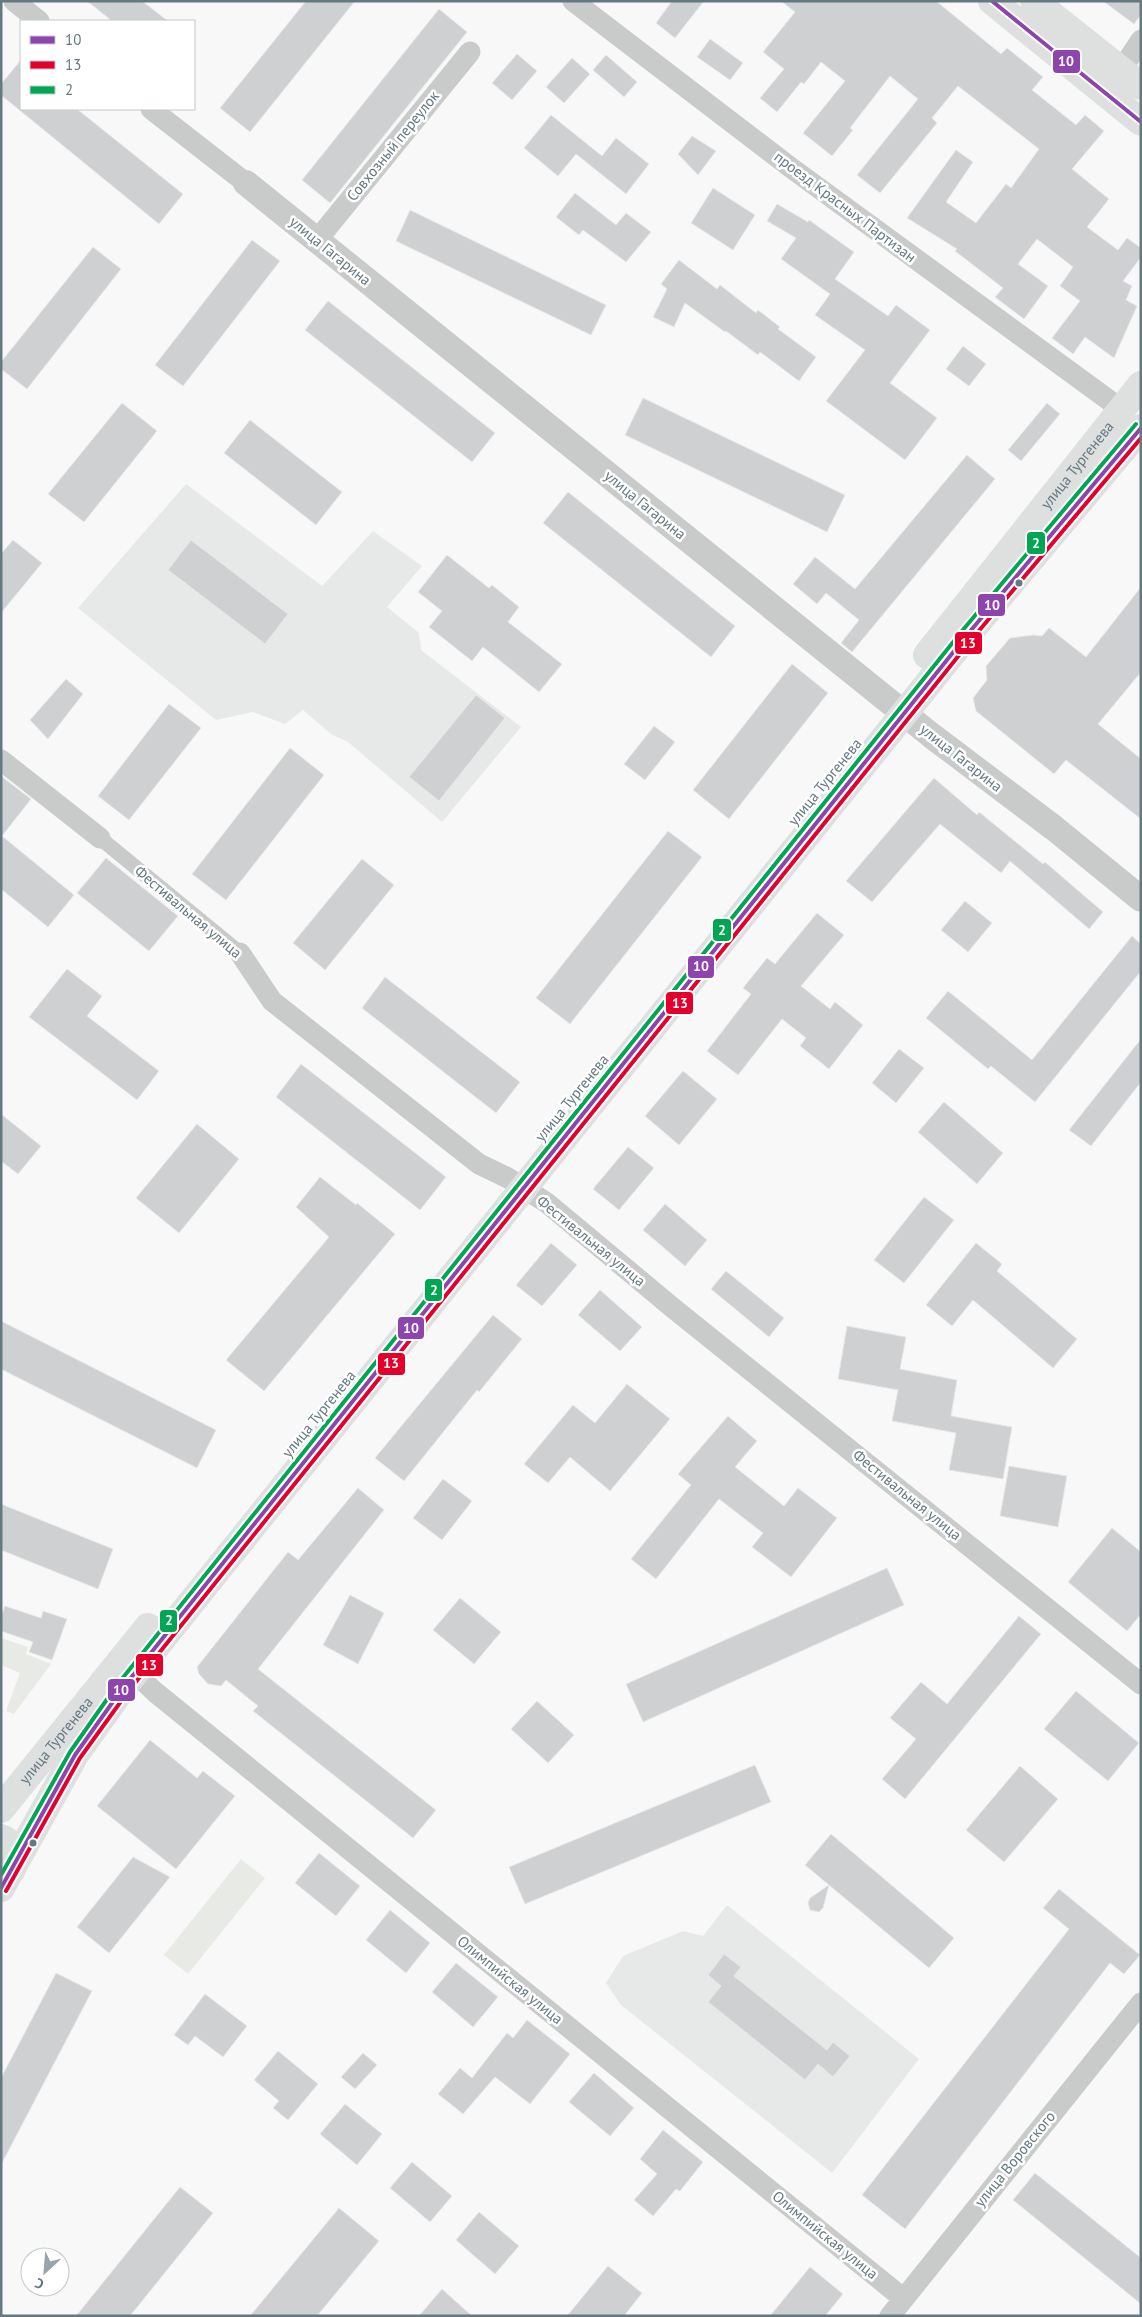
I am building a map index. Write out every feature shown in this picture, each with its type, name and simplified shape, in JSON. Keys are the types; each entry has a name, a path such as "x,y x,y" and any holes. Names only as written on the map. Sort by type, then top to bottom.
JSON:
{"main road":[{"path":"992,1 1141,122"},
{"path":"1034,1 1131,78"},
{"name":"улица Тургенева","path":"1,1809 131,1663 897,707 1141,385"},
{"name":"улица Тургенева","path":"897,707 1141,428"},
{"name":"улица Тургенева","path":"6,1879 75,1755 131,1663"},
{"path":"1,1838 8,1841 13,1847 14,1855 6,1879"}],"street":[{"path":"14,1 38,20"},
{"name":"проезд Красных Партизан","path":"572,1 790,167 1121,409"},
{"path":"1131,78 1141,40"},
{"name":"Совхозный переулок","path":"317,240 470,52"},
{"name":"улица Гагарина","path":"152,110 246,183 897,707 1054,828 1141,899"},
{"name":"Фестивальная улица","path":"1,760 100,838 240,953 272,1001 479,1164 516,1182 547,1203 673,1308 1141,1684"},
{"name":"Олимпийская улица","path":"131,1663 154,1692 904,2298"},
{"name":"улица Воровского","path":"890,2316 1141,2003"}],"shaded area":[{"path":"186,484 322,586 373,531 422,566 387,607 419,633 421,650 521,727 442,822 348,742 331,734 303,710 285,724 253,712 216,720 78,608"},
{"path":"1,1638 28,1647 26,1654 51,1664 14,1714 6,1711 20,1673 1,1665"},
{"path":"241,1859 265,1878 188,1974 164,1955"},
{"path":"727,1905 919,2059 832,2173 621,2005 606,1983 623,1956 683,1931 703,1936"}],"building":[{"path":"87,1 142,1 167,20 111,20"},
{"path":"306,1 355,1 250,132 220,108"},
{"path":"672,1 704,1 675,38 656,23"},
{"path":"781,1 936,1 1001,54 1007,48 1043,77 1032,90 1076,125 1085,115 1104,131 1072,169 1109,199 1087,227 1118,250 1127,238 1141,248 1141,257 1123,281 1132,286 1126,300 1137,306 1114,358 1085,337 1073,354 1052,338 1080,301 1060,286 1073,267 1037,239 1018,264 1048,286 1024,319 995,297 1003,288 955,251 957,249 907,218 956,150 973,162 946,202 976,223 1006,184 1011,188 1039,149 958,86 932,118 937,123 880,193 857,175 918,99 890,76 850,128 853,130 832,156 803,133 845,81 821,62 804,84 801,82 777,112 760,98 784,69 763,52 795,12"},
{"path":"1103,1 1141,1 1141,15 1134,24"},
{"path":"439,9 467,32 330,203 302,180"},
{"path":"710,39 743,63 730,80 697,57"},
{"path":"517,54 537,71 512,100 492,83"},
{"path":"606,55 637,82 624,97 593,70"},
{"path":"572,58 590,74 564,103 546,87"},
{"path":"20,61 20,110 78,110 183,194 159,224 1,95 1,84"},
{"path":"551,115 602,156 616,138 649,164 626,194 576,154 558,176 524,148"},
{"path":"692,136 716,151 698,175 678,154"},
{"path":"713,188 755,215 733,250 691,223"},
{"path":"575,193 616,225 626,213 651,232 626,262 583,230 579,235 556,217"},
{"path":"777,204 808,222 809,220 854,252 835,279 888,316 896,305 930,330 890,383 937,418 905,460 826,401 865,350 815,315 830,294 781,259 796,238 767,221"},
{"path":"410,210 606,305 591,335 396,241"},
{"path":"252,240 280,261 183,386 155,365"},
{"path":"93,247 121,269 27,389 1,369 1,362"},
{"path":"679,260 717,289 720,285 756,313 758,310 780,327 778,329 816,357 799,381 760,352 758,355 685,303 674,327 653,317 667,289 661,284"},
{"path":"328,301 495,433 472,462 305,330"},
{"path":"963,346 986,364 969,386 946,369"},
{"path":"643,398 845,495 827,532 625,435"},
{"path":"122,403 157,431 84,522 48,494"},
{"path":"1047,403 1060,414 1021,461 1008,450"},
{"path":"250,420 342,492 316,525 224,453"},
{"path":"967,455 995,479 852,652 841,643 859,620 826,593 817,604 793,584 815,557 855,589"},
{"path":"568,492 735,626 711,657 543,523"},
{"path":"13,540 42,563 1,613 1,554"},
{"path":"191,540 288,614 265,644 168,570"},
{"path":"447,555 489,588 492,585 519,607 508,622 562,664 539,692 483,647 472,661 429,627 442,611 418,592"},
{"path":"1141,587 1141,672 1098,724 1141,759 1141,819 1066,760 1054,774 976,711 973,698 987,680 986,666 1010,638 1033,635 1042,636 1049,628 1086,657"},
{"path":"792,664 828,693 729,819 693,790"},
{"path":"66,679 83,694 48,739 30,720"},
{"path":"476,695 505,718 439,801 409,777"},
{"path":"169,704 201,728 129,820 98,796"},
{"path":"654,726 675,742 645,780 624,764"},
{"path":"290,748 324,775 226,900 192,874"},
{"path":"1,776 31,799 2,836 74,895 48,927 1,889"},
{"path":"934,778 977,815 979,812 1043,864 1045,862 1103,912 1089,929 1010,861 1001,873 940,824 872,902 846,881"},
{"path":"668,831 702,857 570,1024 536,998"},
{"path":"106,858 178,916 149,951 77,893"},
{"path":"362,859 394,885 325,970 293,943"},
{"path":"965,901 992,923 968,952 941,930"},
{"path":"817,913 844,935 801,986 830,1009 835,1002 863,1025 829,1069 800,1046 806,1038 782,1019 738,1075 707,1051 751,994 743,988 767,958 775,964"},
{"path":"1132,936 1141,944 1141,971 1035,1102 991,1066 988,1069 926,1018 948,991 1032,1060"},
{"path":"67,969 102,996 87,1016 159,1071 137,1100 29,1017"},
{"path":"385,977 520,1082 496,1113 362,1008"},
{"path":"1141,1039 1141,1082 1091,1146 1069,1130"},
{"path":"899,1049 924,1068 896,1103 872,1083"},
{"path":"301,1064 446,1177 420,1210 276,1097"},
{"path":"683,1071 717,1099 679,1145 645,1116"},
{"path":"944,1102 1003,1153 977,1184 918,1132"},
{"path":"1,1114 41,1146 18,1174 1,1161"},
{"path":"197,1124 239,1159 179,1233 136,1198"},
{"path":"628,1147 654,1168 619,1210 593,1189"},
{"path":"320,1177 356,1205 357,1203 395,1234 264,1391 226,1360 329,1237 296,1207"},
{"path":"924,1197 954,1220 904,1283 874,1260"},
{"path":"665,1204 707,1240 685,1266 643,1230"},
{"path":"551,1243 577,1265 542,1306 516,1285"},
{"path":"976,1243 1002,1264 997,1271 1077,1339 1053,1368 973,1300 952,1326 926,1305"},
{"path":"726,1271 784,1318 769,1337 711,1289"},
{"path":"600,1290 642,1327 620,1351 578,1315"},
{"path":"493,1315 522,1339 479,1392 477,1390 404,1481 375,1458"},
{"path":"1,1321 216,1430 197,1468 1,1369"},
{"path":"847,1326 906,1337 900,1369 957,1380 951,1416 1012,1427 1003,1479 949,1470 956,1433 892,1421 898,1390 838,1379"},
{"path":"627,1384 670,1419 610,1491 570,1457 548,1483 524,1464 573,1405 595,1423"},
{"path":"728,1416 757,1441 735,1467 784,1506 798,1488 837,1518 791,1577 752,1547 763,1533 719,1499 656,1579 631,1559 691,1485 678,1474"},
{"path":"1009,1466 1067,1476 1058,1527 1000,1516"},
{"path":"443,1479 472,1501 442,1540 413,1518"},
{"path":"358,1488 384,1510 258,1669 436,1810 413,1838 253,1711 258,1706 226,1680 221,1686 208,1684 199,1674 197,1667 288,1552 298,1560"},
{"path":"1,1504 113,1549 98,1589 1,1550"},
{"path":"1112,1528 1141,1552 1141,1614 1127,1631 1068,1582"},
{"path":"887,1568 904,1605 643,1722 626,1684"},
{"path":"350,1595 384,1613 358,1664 323,1645"},
{"path":"460,1598 501,1632 474,1664 433,1630"},
{"path":"5,1606 41,1618 43,1611 67,1619 52,1660 29,1652 33,1642 1,1631 1,1617"},
{"path":"1019,1616 1041,1634 905,1799 882,1779 916,1739 890,1718 921,1682 947,1704"},
{"path":"1076,1691 1139,1743 1108,1781 1044,1729"},
{"path":"537,1701 574,1735 548,1763 511,1729"},
{"path":"150,1740 197,1778 203,1771 235,1796 176,1869 97,1806"},
{"path":"755,1765 771,1802 525,1904 509,1867"},
{"path":"1020,1766 1058,1799 1004,1862 966,1830"},
{"path":"831,1834 954,1938 929,1968 805,1865"},
{"path":"319,1853 360,1886 336,1916 295,1883"},
{"path":"133,1857 170,1877 109,1953 77,1927"},
{"path":"829,1885 823,1908 819,1912 810,1910 808,1903 810,1898"},
{"path":"1059,1889 1140,1955 1124,1974 1110,1963 905,2229 862,2195 1069,1929 1043,1908"},
{"path":"390,1910 430,1943 406,1973 366,1940"},
{"path":"724,1954 741,1967 734,1976 827,2050 833,2042 850,2056 833,2077 818,2064 805,2080 708,2002 721,1986 708,1975"},
{"path":"456,1963 498,1997 473,2027 432,1992"},
{"path":"56,1973 92,1991 1,2165 1,2078"},
{"path":"205,1994 247,2026 223,2057 195,2036 188,2045 174,2035"},
{"path":"527,2020 570,2054 530,2104 495,2077 463,2114 438,2094 460,2068 472,2078 507,2033 513,2038"},
{"path":"278,2051 318,2084 288,2120 273,2108 279,2101 254,2080"},
{"path":"363,2053 377,2065 355,2089 341,2077"},
{"path":"594,2073 634,2108 610,2136 569,2102"},
{"path":"345,2104 382,2134 357,2165 320,2134"},
{"path":"663,2130 703,2162 680,2191 676,2189 653,2216 634,2200 657,2174 640,2159"},
{"path":"412,2162 452,2196 430,2222 390,2188"},
{"path":"1035,2173 1141,2258 1141,2304 1013,2200"},
{"path":"180,2187 213,2213 130,2316 76,2316"},
{"path":"339,2208 379,2241 317,2316 250,2316"},
{"path":"479,2212 519,2246 495,2274 456,2240"},
{"path":"608,2266 642,2293 624,2316 567,2316"},
{"path":"810,2267 843,2294 825,2316 770,2316"},
{"path":"442,2289 472,2316 419,2316"}],"transit line":[{"name":"10","path":"992,1 1141,122"},
{"name":"2","path":"1,1875 70,1752 117,1685 962,631 1136,424"},
{"name":"10","path":"1,1888 75,1755 122,1689 967,635 1141,428"},
{"name":"13","path":"6,1891 80,1758 127,1693 972,639 1141,438"}]}
